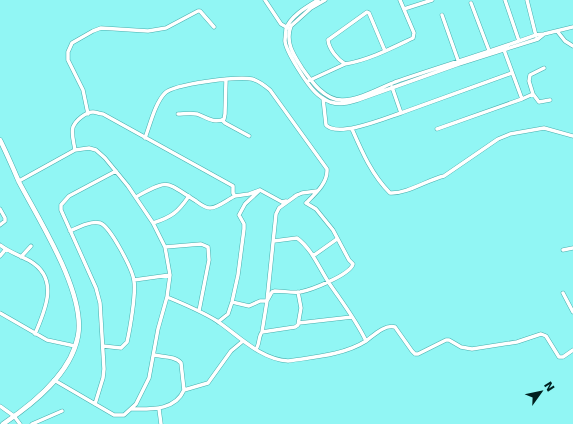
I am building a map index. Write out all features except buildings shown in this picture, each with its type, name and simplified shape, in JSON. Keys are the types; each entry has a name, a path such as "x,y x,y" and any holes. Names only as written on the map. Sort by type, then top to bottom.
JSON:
{"main road":[{"path":"0,140 57,255 76,301 79,325 75,346 64,368 54,380 3,424"}],"street":[{"path":"265,0 281,24 288,29"},
{"path":"318,0 311,2 294,18 288,29 288,42 314,91 331,102 344,104 536,35 573,27"},
{"path":"288,29 312,8 325,0"},
{"path":"309,81 345,64 360,61 414,38 414,33 400,0"},
{"path":"404,9 432,0"},
{"path":"504,0 519,41"},
{"path":"527,0 538,39"},
{"path":"472,3 489,52"},
{"path":"88,114 83,90 68,60 68,52 72,43 101,28 148,31 166,28 198,11 200,11 214,27"},
{"path":"345,64 339,60 328,40 367,12 369,13 384,51"},
{"path":"442,15 459,63"},
{"path":"557,31 573,46"},
{"path":"489,52 504,50 538,39 544,34"},
{"path":"504,50 522,99"},
{"path":"309,81 326,95 342,100 356,97 394,83 459,63"},
{"path":"544,68 530,75 529,81 533,94 539,102 550,100"},
{"path":"323,98 326,125 329,128 352,129 512,74"},
{"path":"145,138 159,101 170,89 198,83 226,80 251,79 261,83 270,90 327,169 328,172 323,184 306,203"},
{"path":"222,120 224,119 225,114 226,80"},
{"path":"392,87 401,113"},
{"path":"437,129 533,94"},
{"path":"75,150 73,128 77,121 92,112 103,114 233,186 233,193 235,196"},
{"path":"178,114 196,114 214,120 222,120 249,136"},
{"path":"352,129 366,161 383,186 390,193 397,194 434,178 444,176 498,139 510,134 544,128 573,136"},
{"path":"19,181 75,150 89,148 96,150 116,171 136,197 153,223 165,247 170,275 167,297 158,329 149,378 143,392 132,408 124,415 114,415 54,380"},
{"path":"95,404 103,378 103,346 100,303 96,288 61,210 61,205 64,200 116,171"},
{"path":"136,197 157,186 163,184 171,185 210,208 235,196 249,194 260,190 282,202 302,193 317,191 306,203"},
{"path":"218,322 228,314 238,275 244,229 244,224 239,214 246,204 260,190"},
{"path":"256,349 259,345 260,334 262,332 267,301 276,214 279,208 297,195"},
{"path":"153,223 165,219 177,212 189,196"},
{"path":"267,301 272,292 275,291 298,292 337,279 353,265 333,230 316,209 306,203"},
{"path":"0,209 5,218 5,221 0,225"},
{"path":"70,231 89,223 101,223 106,226 123,254 134,280 134,296 127,342 125,346 121,348 103,346"},
{"path":"274,241 297,238 302,242 313,256 366,341"},
{"path":"313,256 337,239"},
{"path":"165,247 201,244 208,247 209,260 199,311"},
{"path":"0,245 37,266 42,271 49,293 47,303 35,334"},
{"path":"21,257 31,246"},
{"path":"563,250 573,248"},
{"path":"0,256 6,249"},
{"path":"134,280 170,275"},
{"path":"298,292 301,308 299,323"},
{"path":"563,293 573,312"},
{"path":"167,297 193,307 218,322 243,341 270,357 288,361 334,354 356,347 386,327 391,326 395,327 415,354 418,354 446,340 449,340 461,347 472,348 517,342 541,334 546,336 558,357 563,357 573,350"},
{"path":"232,302 249,306 260,301 267,301"},
{"path":"0,313 46,340 75,346"},
{"path":"262,332 295,327 299,323 352,317"},
{"path":"184,390 208,383 231,351 243,341"},
{"path":"132,408 159,409 174,402 184,390 182,365 180,361 171,358 154,356"},
{"path":"0,406 14,416 20,424"},
{"path":"159,409 161,424"},
{"path":"32,424 62,411"}]}
